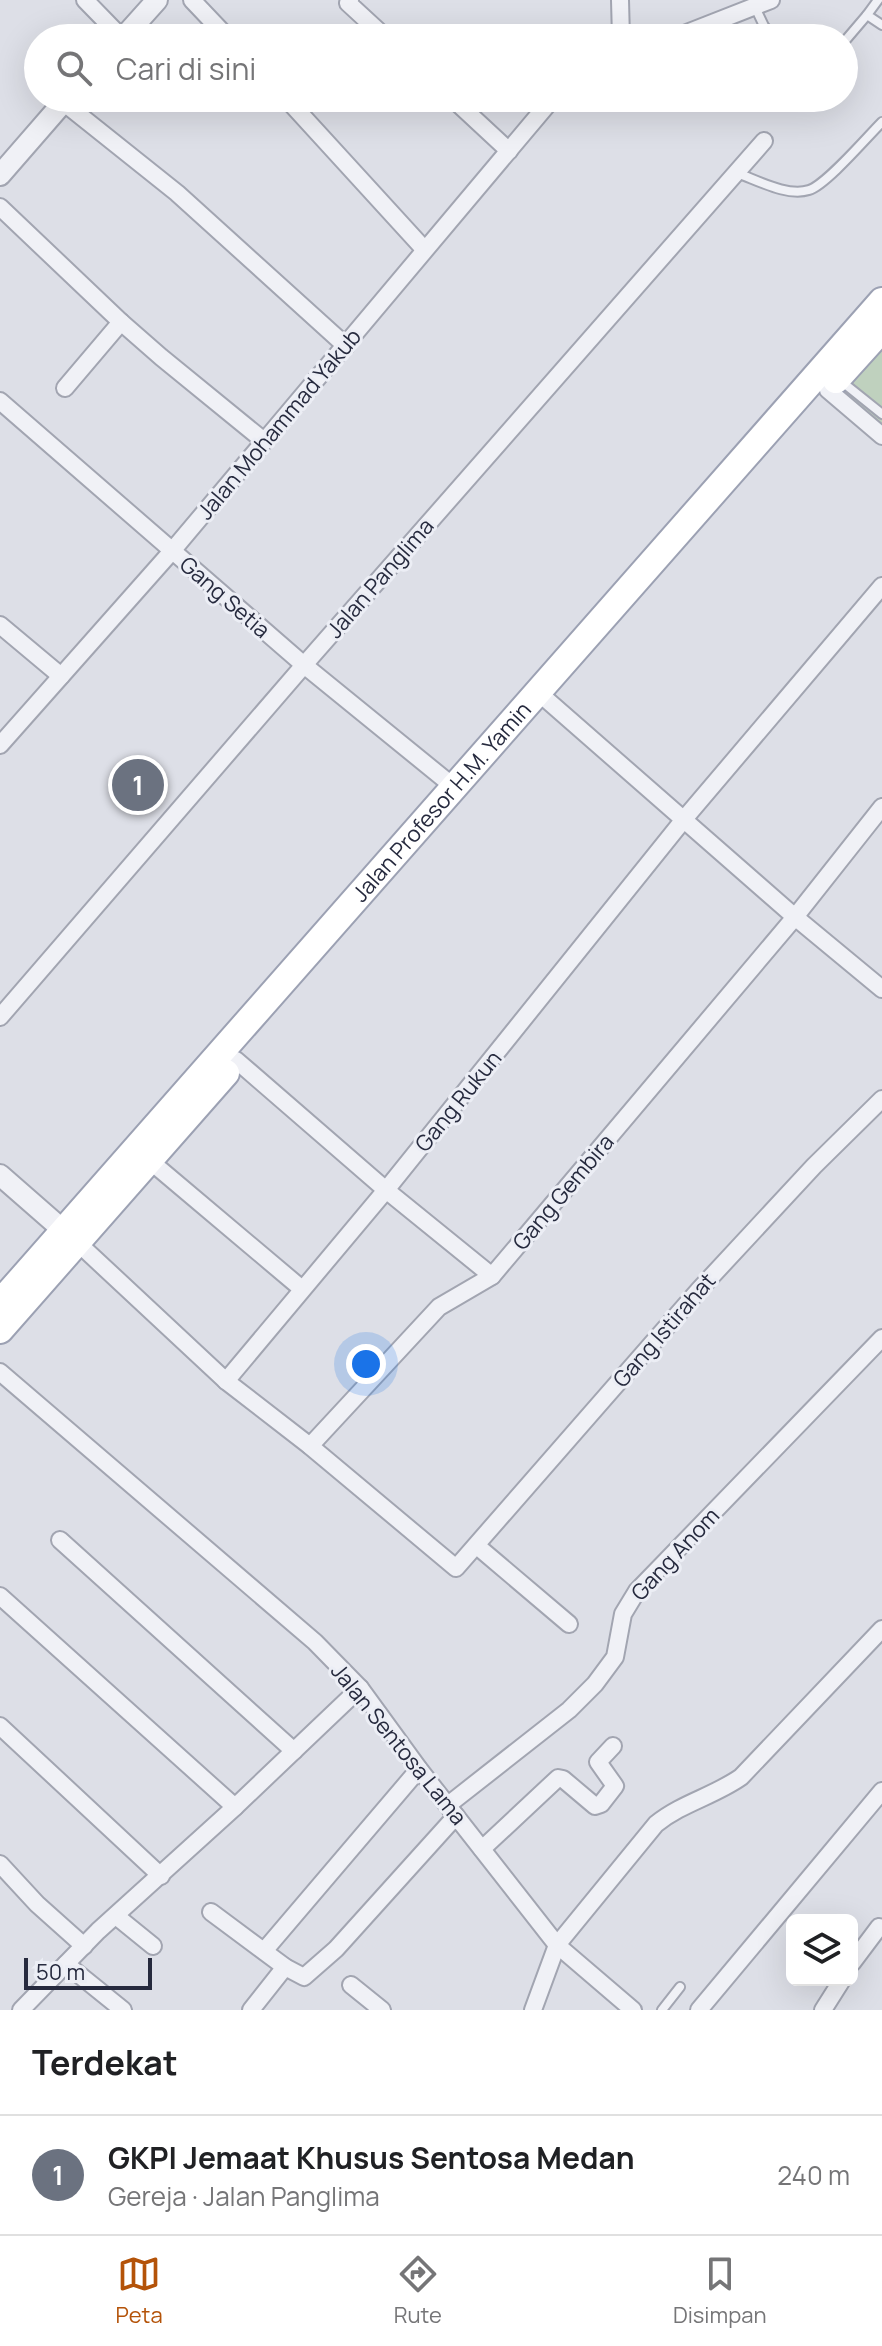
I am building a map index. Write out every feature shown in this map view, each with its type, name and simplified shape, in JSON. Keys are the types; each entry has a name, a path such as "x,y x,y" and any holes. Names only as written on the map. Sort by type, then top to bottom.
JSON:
{"main road":[{"name":"Jalan Profesor H.M. Yamin","path":"0,1330 70,1236 545,698 882,301"},
{"name":"Jalan Profesor H.M. Yamin","path":"0,1303 149,1160 454,787 545,698 882,329"}],"street":[{"path":"85,0 108,24"},
{"path":"135,24 157,0"},
{"path":"192,0 215,24"},
{"path":"620,0 621,24"},
{"path":"347,1 371,24"},
{"path":"710,24 763,3"},
{"path":"0,175 55,112"},
{"path":"79,112 177,193 346,346"},
{"path":"299,112 424,249"},
{"path":"467,112 509,151"},
{"name":"Jalan Mohammad Yakub","path":"0,745 172,551 541,112"},
{"name":"Jalan Panglima","path":"0,1017 764,141"},
{"path":"0,207 121,322 264,441"},
{"path":"65,388 121,322"},
{"path":"833,384 882,436"},
{"name":"Gang Setia","path":"0,401 304,665 454,787"},
{"name":"Gang Rukun","path":"226,1381 386,1190 685,818 882,586"},
{"path":"0,625 61,676"},
{"path":"545,698 882,989"},
{"name":"Gang Gembira","path":"310,1446 439,1307 492,1276 795,917 882,807"},
{"path":"225,1064 492,1276"},
{"name":"Gang Istirahat","path":"310,1446 456,1568 698,1291 814,1166 882,1099"},
{"path":"149,1160 302,1289"},
{"path":"0,1175 226,1381 310,1446"},
{"name":"Gang Anom","path":"285,1967 304,1977 336,1949 452,1810 595,1684 615,1657 623,1614 637,1591 882,1338"},
{"name":"Jalan Sentosa Lama","path":"0,1372 269,1600 360,1688 419,1769 557,1945 633,2010"},
{"path":"60,1540 294,1751"},
{"path":"477,1546 569,1624"},
{"path":"0,1596 235,1807"},
{"path":"533,2010 557,1945 656,1824 671,1812 720,1791 741,1777 882,1629"},
{"path":"21,2010 84,1946 360,1688"},
{"path":"0,1726 161,1876"},
{"path":"482,1849 558,1778 595,1806 601,1804 615,1786 598,1762 613,1746"},
{"path":"264,1951 419,1769"},
{"path":"699,2010 882,1791"},
{"path":"0,1864 37,1904 84,1946"},
{"path":"211,1912 285,1967 251,2010"},
{"path":"116,1916 153,1946"},
{"path":"858,1955 879,1927"},
{"path":"66,1964 123,2010"},
{"path":"351,1985 380,2009"},
{"path":"823,2010 838,1986"}],"lane":[{"path":"858,26 878,0"},
{"path":"763,3 764,24"},
{"path":"867,15 882,25"},
{"path":"736,173 790,190 810,190 882,122"},
{"path":"833,384 882,414"},
{"path":"662,2010 680,1987"}],"green space":[{"path":"882,347 882,440 835,400"}],"place":[{"name":"GKPI Jemaat Khusus Sentosa Medan","path":"138,785"}]}
